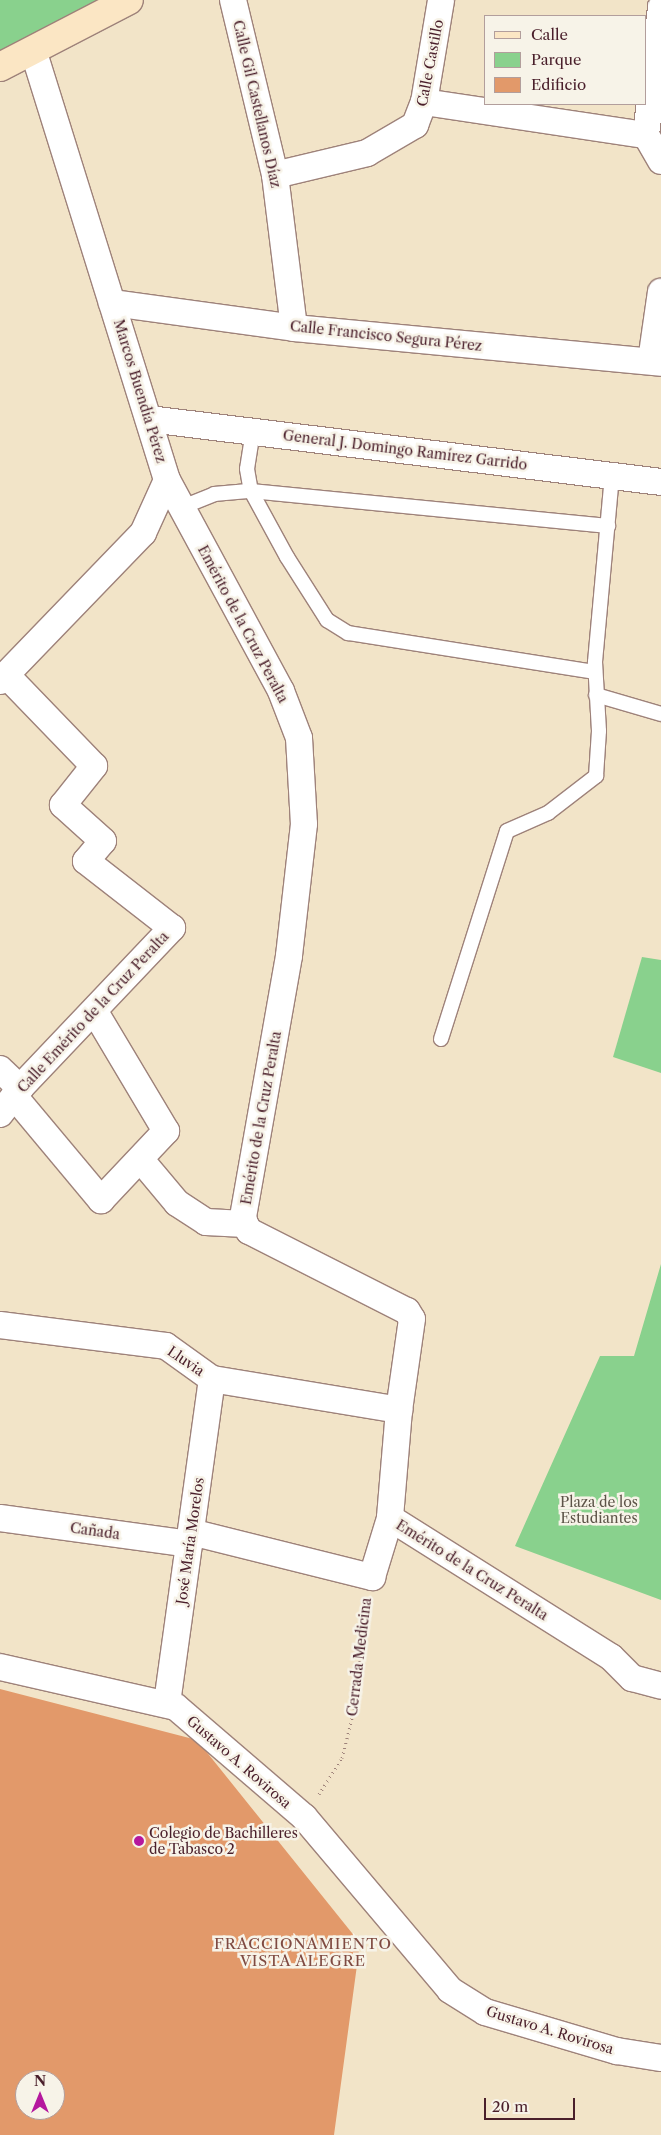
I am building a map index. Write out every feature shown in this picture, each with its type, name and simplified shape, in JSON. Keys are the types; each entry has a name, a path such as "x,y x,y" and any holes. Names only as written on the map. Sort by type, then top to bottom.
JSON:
{"street":[{"path":"0,67 129,0"},
{"name":"Calle Gil Castellanos Díaz","path":"233,0 275,175 294,328"},
{"name":"Calle Castillo","path":"275,175 367,153 415,125 424,102 441,0"},
{"path":"661,7 646,135 661,160"},
{"name":"Marcos Buendía Pérez","path":"3,678 143,533 168,480 33,50"},
{"path":"424,102 646,135"},
{"path":"656,362 661,292"},
{"name":"Calle Francisco Segura Pérez","path":"112,303 294,328 656,362"},
{"name":"General J. Domingo Ramírez Garrido","path":"149,420 254,431 661,482"},
{"name":"Emérito de la Cruz Peralta","path":"168,480 180,508 282,691 299,738 303,834 289,956 243,1217 245,1224 249,1231 407,1311 412,1319 399,1410 390,1518 611,1657 632,1678 661,1686"},
{"name":"Calle Emérito de la Cruz Peralta","path":"3,678 94,766 63,805 103,841 86,861 172,928 11,1100"},
{"path":"0,1069 11,1100 101,1200 141,1160 166,1131 95,1012"},
{"path":"141,1160 177,1203 206,1222 245,1224"},
{"name":"Lluvia","path":"0,1325 166,1346 212,1379 399,1410"},
{"name":"José María Morelos","path":"167,1703 212,1379"},
{"name":"Cañada","path":"0,1518 190,1538 372,1577"},
{"path":"372,1577 390,1518"},
{"name":"Gustavo A. Rovirosa","path":"0,1667 167,1703 304,1817 450,1990 485,2012 617,2051 661,2058"}],"lane":[{"path":"254,431 247,470 250,491 287,557 327,620 348,633 595,672"},
{"path":"441,1039 507,831 548,813 596,776 599,732 595,672 612,476"},
{"path":"180,508 214,494 250,491 608,526"},
{"path":"596,695 661,714"}],"path":[{"name":"Cerrada Medicina","path":"304,1817 342,1758 355,1706 372,1577"}],"green space":[{"path":"0,0 129,0 0,67"},
{"path":"642,957 661,960 661,1073 613,1057"},
{"name":"Plaza de los Estudiantes","path":"661,1264 661,1600 515,1546 600,1356 634,1356"}],"building":[{"name":"Colegio de Bachilleres de Tabasco 2","path":"0,1689 197,1740 360,1943 334,2135 0,2135"}],"place":[{"name":"Colegio de Bachilleres de Tabasco 2","path":"139,1841"}],"district":[{"name":"FRACCIONAMIENTO VISTA ALEGRE","path":"303,1952"}]}
